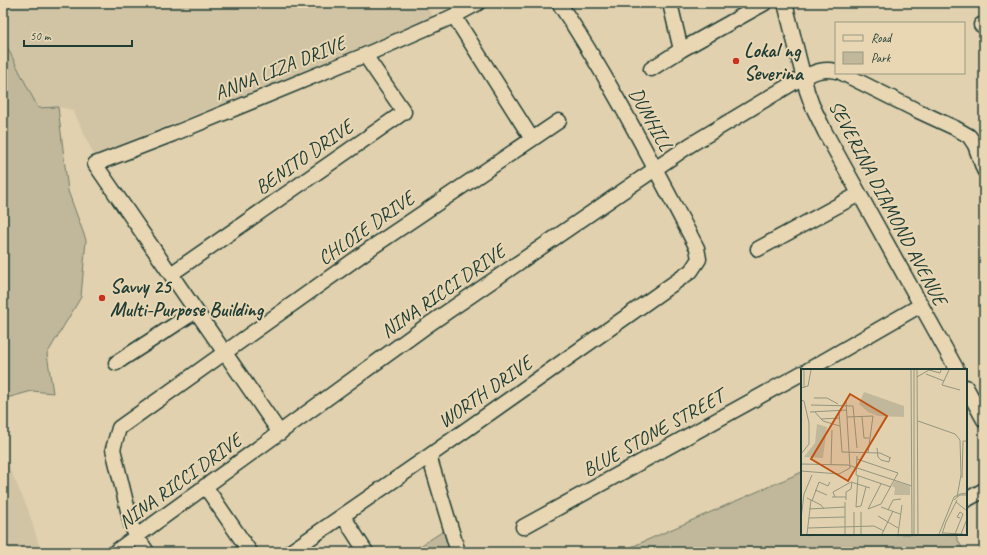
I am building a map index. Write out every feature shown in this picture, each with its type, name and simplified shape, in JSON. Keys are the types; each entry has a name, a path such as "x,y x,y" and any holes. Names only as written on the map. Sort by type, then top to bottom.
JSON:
{"street":[{"name":"ANNA LIZA DRIVE","path":"171,274 95,164 173,134 365,55 454,16 478,3"},
{"name":"DUNHILL","path":"560,3 582,37 656,169 697,248 699,259"},
{"path":"670,3 681,50"},
{"path":"651,68 766,3"},
{"name":"SEVERINA DIAMOND AVENUE","path":"785,3 803,77 815,112 956,369"},
{"path":"454,16 532,139"},
{"name":"BENITO DRIVE","path":"171,274 404,112 365,55"},
{"name":"NINA RICCI DRIVE","path":"115,552 425,327 690,145 803,77 818,70 829,69 835,71"},
{"path":"844,74 969,136 975,145 984,170"},
{"name":"CHLOIE DRIVE","path":"147,552 132,527 113,449 119,428 370,248 559,121"},
{"path":"758,249 859,194"},
{"name":"WORTH DRIVE","path":"290,552 692,271 699,259"},
{"path":"171,274 280,432"},
{"path":"810,369 920,305"},
{"path":"116,363 196,310"},
{"name":"BLUE STONE STREET","path":"523,526 801,375"},
{"path":"967,389 984,420"},
{"path":"429,456 458,552"},
{"path":"205,486 250,552"},
{"path":"967,499 984,490"},
{"path":"343,516 366,552"}],"shaded area":[{"path":"3,3 426,3 433,17 94,155 73,110 58,107 38,108 3,39"},
{"path":"3,454 28,509 41,552 3,552"}],"green space":[{"path":"3,39 38,108 58,107 68,191 86,240 81,297 47,354 53,393 32,391 3,399"},
{"path":"801,472 801,535 956,535 964,552 620,552"},
{"path":"445,530 451,552 411,552"}],"place":[{"name":"Lokal ng Severina","path":"736,61"},
{"name":"Savvy 25 Multi-Purpose Building","path":"102,298"}]}
